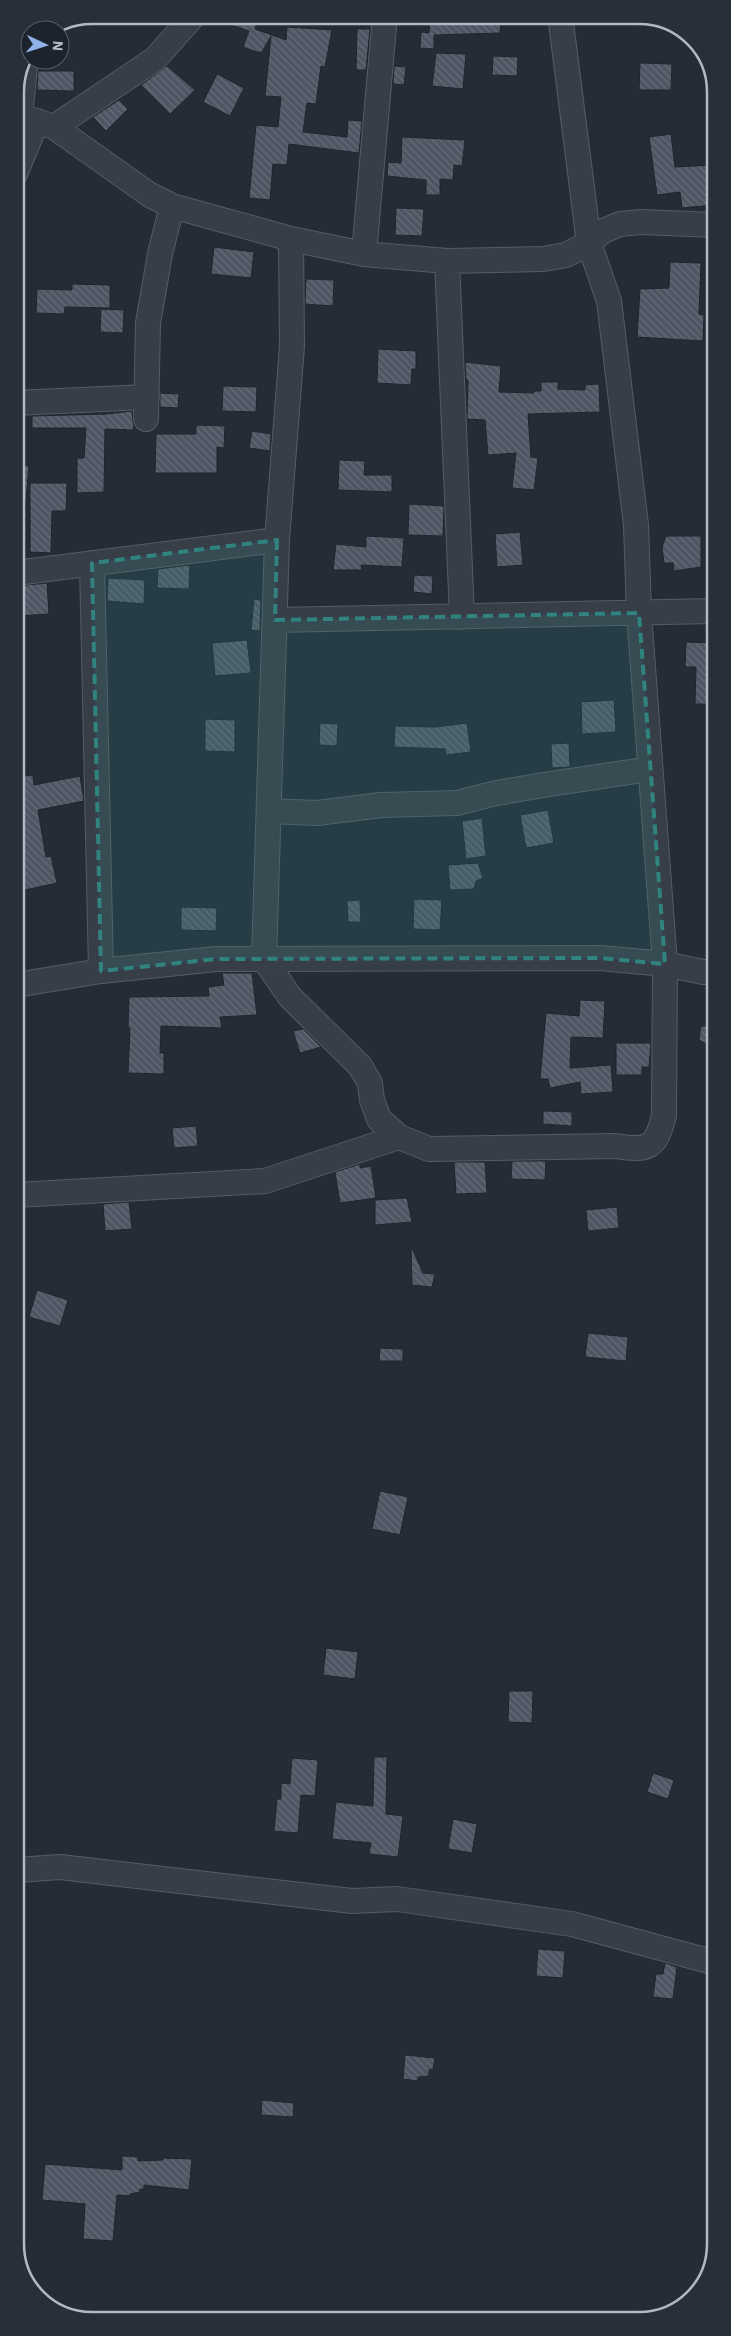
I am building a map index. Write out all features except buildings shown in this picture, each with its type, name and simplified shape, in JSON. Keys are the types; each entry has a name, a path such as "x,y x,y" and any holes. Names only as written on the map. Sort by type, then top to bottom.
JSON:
{"street":[{"path":"32,120 155,59 186,24"},
{"path":"364,254 384,24"},
{"path":"291,238 292,346 277,540 264,959 290,996 360,1066 370,1083 372,1100 379,1119 399,1137 429,1149 616,1146 639,1150 654,1142 660,1132 664,1115 665,964 639,613 636,525 609,301 589,243 561,24"},
{"path":"24,145 32,120 26,75"},
{"path":"32,120 150,195 172,206 291,238 364,254 447,261 543,259 566,255 589,243 603,231 620,224 641,222 707,225"},
{"path":"24,403 146,408 148,323 160,254 172,206"},
{"path":"447,261 462,617"},
{"path":"24,572 277,540"},
{"path":"92,563 101,971"},
{"path":"275,620 707,611"},
{"path":"269,811 317,813 381,806 457,803 528,788 650,770"},
{"path":"24,984 101,971 216,959 600,958 665,964 707,972"},
{"path":"24,1195 265,1181 399,1137"},
{"path":"24,1870 60,1867 352,1901 397,1899 572,1924 707,1961"}],"highlighted area":[{"path":"277,540 275,620 639,613 665,964 600,958 216,959 101,971 92,563"}]}
